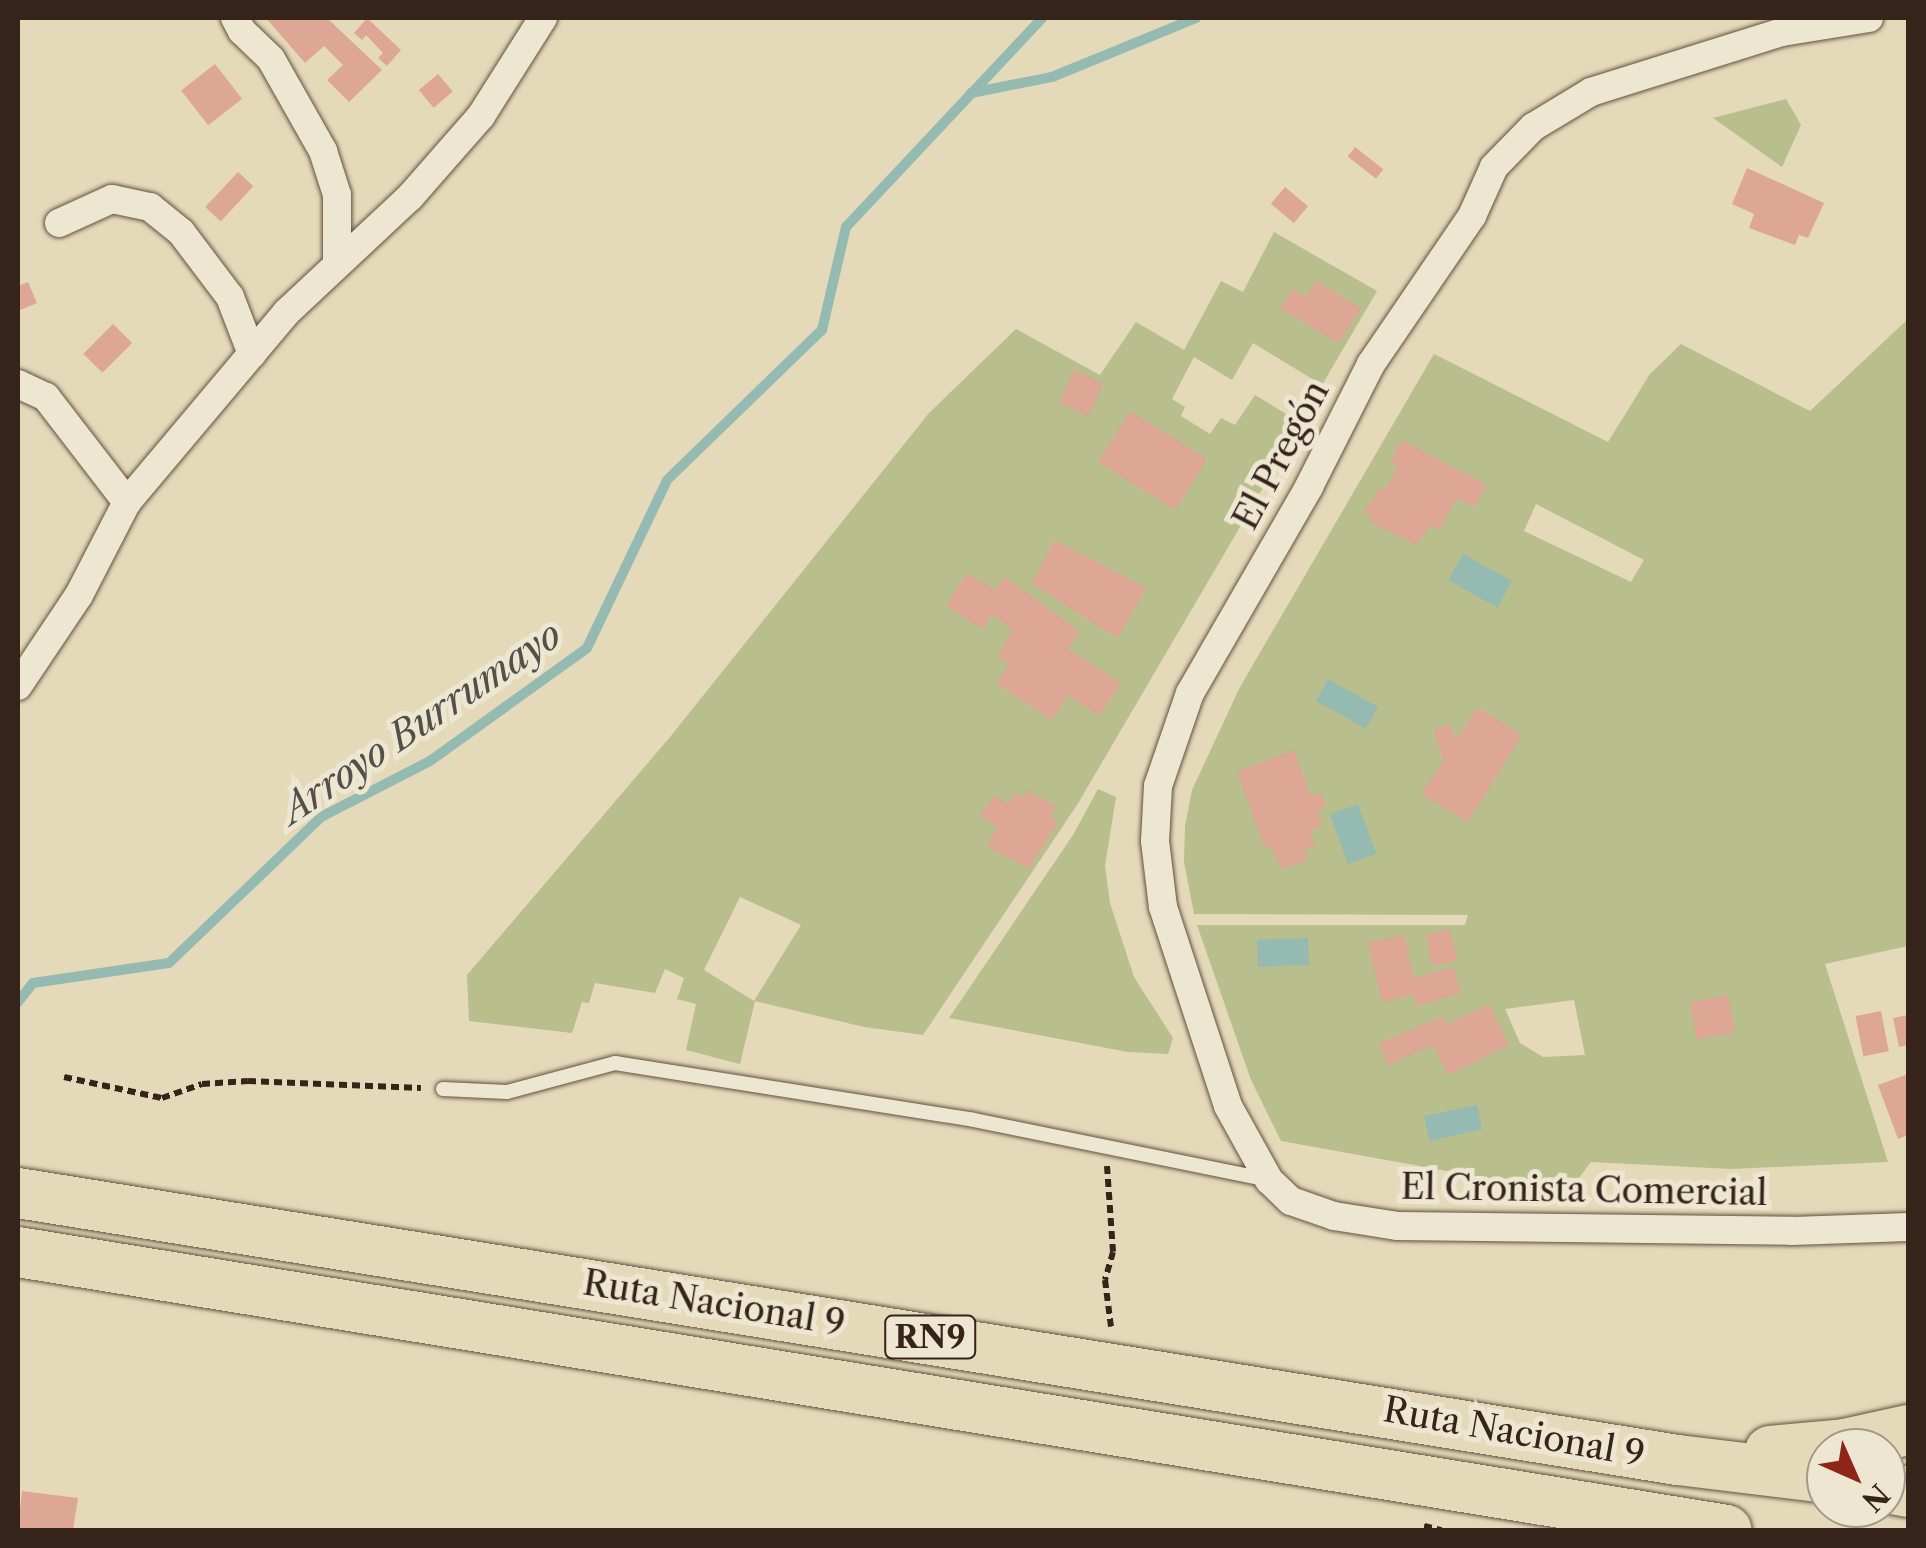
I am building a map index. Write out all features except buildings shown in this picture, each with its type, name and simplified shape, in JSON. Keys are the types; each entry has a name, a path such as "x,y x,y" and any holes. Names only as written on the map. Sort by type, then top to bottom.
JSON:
{"highway":[{"name":"Ruta Nacional 9","path":"26,1194 1120,1367 1678,1460 1806,1476"},
{"name":"Ruta Nacional 9","path":"26,1252 1726,1530"},
{"path":"1678,1460 1845,1444 1908,1430"},
{"path":"1402,1478 1446,1502 1553,1530"}],"street":[{"path":"236,18 242,31 270,59 323,150 337,196 337,264"},
{"path":"18,686 80,595 127,502 252,354 337,264 410,197 481,116 543,18"},
{"name":"El Pregón","path":"1269,1180 1228,1106 1163,907 1155,842 1158,786 1190,693 1310,487 1372,364 1472,216 1494,167 1533,127 1591,92 1639,76 1782,32 1868,18"},
{"path":"59,223 112,199 150,206 181,232 230,298 252,354"},
{"path":"18,384 46,397 127,502"},
{"name":"El Cronista Comercial","path":"1269,1180 1291,1200 1334,1216 1398,1226 1792,1231 1908,1227"}],"lane":[{"path":"443,1089 508,1092 615,1063 1104,1144 1269,1180"}],"path":[{"path":"64,1077 162,1098 202,1084 248,1081 443,1089"},
{"path":"1104,1144 1114,1252 1105,1280 1107,1308 1120,1367"}],"green space":[{"path":"1786,99 1801,125 1782,167 1713,118"},
{"path":"1274,232 1377,291 1322,385 1253,343 1232,380 1194,357 1172,399 1185,407 1181,416 1210,434 1221,418 1235,425 1255,395 1301,423 1077,805 923,1035 864,1027 755,1001 740,1064 686,1050 696,1004 677,999 684,978 665,969 655,993 595,983 589,1003 582,1002 572,1033 469,1021 467,975 670,737 929,413 1016,329 1100,375 1136,322 1184,350 1221,281 1243,292","holes":["740,897 801,925 754,1001 704,970"]},
{"path":"1908,319 1908,946 1825,964 1888,1162 1731,1169 1591,1162 1578,1179 1575,1194 1281,1141 1251,1080 1197,925 1465,925 1468,915 1194,914 1184,862 1185,826 1192,790 1240,687 1434,354 1608,442 1650,374 1681,344 1810,411","holes":["1536,504 1644,560 1631,582 1524,531","1574,1000 1585,1055 1543,1057 1520,1043 1505,1009"]},
{"path":"1098,789 1116,797 1105,866 1110,903 1134,977 1173,1038 1168,1054 1128,1052 949,1018 1073,835"}],"water":[{"path":"1463,554 1512,581 1497,607 1448,580"},
{"path":"1328,679 1378,707 1366,728 1316,701"},
{"path":"1358,804 1376,854 1348,864 1330,814"},
{"path":"1308,938 1309,965 1258,967 1257,940"},
{"path":"1477,1105 1482,1129 1429,1141 1424,1116"}],"waterway":[{"name":"Arroyo Burrumayo","path":"18,1002 33,983 169,963 321,817 430,761 587,648 667,480 822,330 846,227 1042,18"},
{"name":"Arroyo Burrumayo","path":"971,93 1052,77 1196,18"}]}
